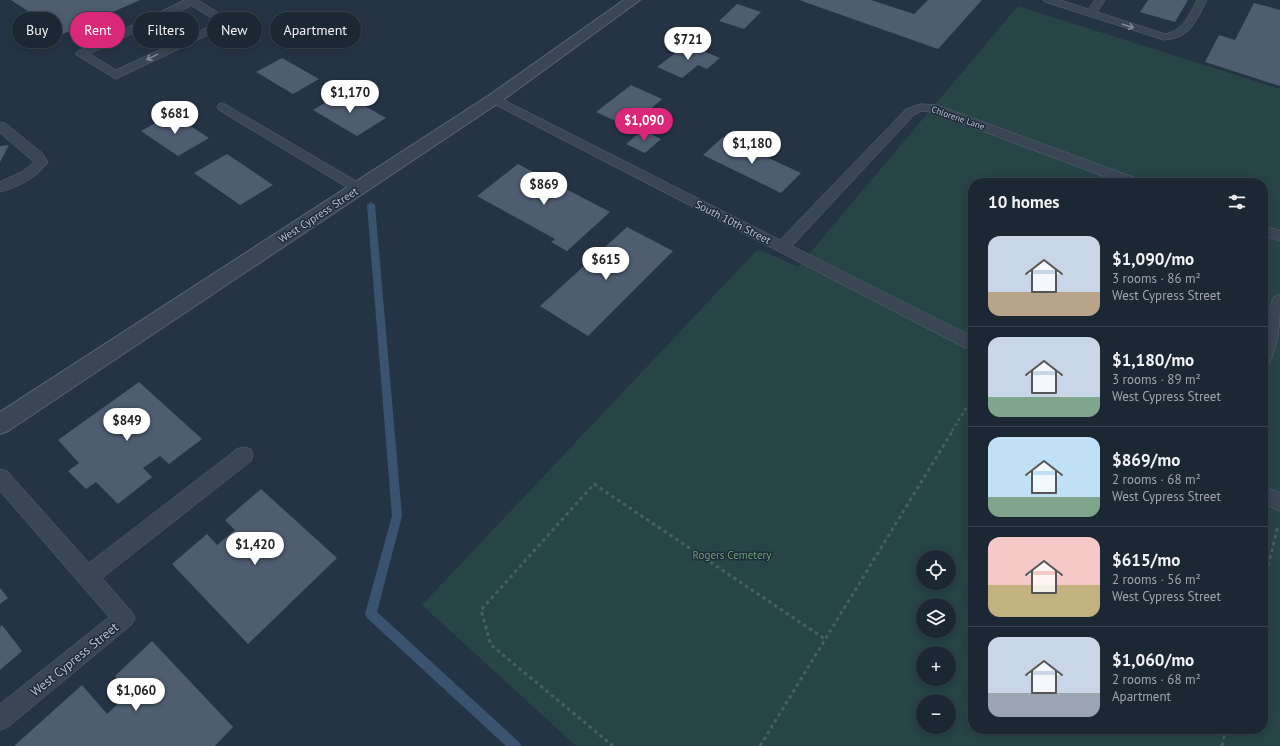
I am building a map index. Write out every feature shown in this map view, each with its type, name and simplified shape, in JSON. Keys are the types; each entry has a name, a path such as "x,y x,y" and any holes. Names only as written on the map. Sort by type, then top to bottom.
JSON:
{"street":[{"name":"West Cypress Street","path":"0,424 494,99 634,0"}],"lane":[{"path":"1049,0 1164,37 1175,36 1184,31 1202,0"},
{"path":"1091,14 1100,0"},
{"path":"191,1 227,22 116,75 81,54 191,1"},
{"name":"South 10th Street","path":"494,99 968,342"},
{"name":"Chlorene Lane","path":"782,247 916,108 923,106 933,108 1122,178"},
{"path":"223,107 358,188"},
{"path":"0,126 37,156 41,162 37,168 30,173 0,187"},
{"path":"1268,232 1280,236"},
{"path":"1268,342 1280,301"},
{"path":"88,576 244,455"},
{"name":"West Cypress Street","path":"0,477 124,618 0,719"},
{"path":"1268,496 1280,502"}],"path":[{"path":"760,746 968,405"},
{"path":"613,746 491,645 481,610 594,484 825,639"},
{"path":"1268,567 1280,520"},
{"path":"1222,746 1225,734"}],"green space":[{"name":"Rogers Cemetery","path":"1018,6 1280,89 1280,746 576,746 422,605 758,249 798,267"}],"building":[{"path":"11,0 140,0 113,12 70,12 70,31 63,34 62,12 29,12"},
{"path":"799,0 871,0 914,14 928,0 982,0 938,49"},
{"path":"1148,0 1188,0 1175,22 1140,12"},
{"path":"1254,3 1280,10 1280,86 1205,62 1219,35 1235,40"},
{"path":"737,4 761,12 744,29 719,21"},
{"path":"687,44 720,58 707,69 698,65 682,78 657,67"},
{"path":"282,58 319,79 293,94 256,72"},
{"path":"631,85 662,99 646,113 651,115 633,129 596,112"},
{"path":"342,93 386,118 357,136 313,110"},
{"path":"172,114 209,138 178,156 141,131"},
{"path":"643,130 661,139 645,153 626,144"},
{"path":"723,137 801,173 781,193 703,155"},
{"path":"9,145 0,162 0,146"},
{"path":"227,154 273,185 240,205 194,173"},
{"path":"518,164 610,212 567,251 551,242 555,239 477,196"},
{"path":"627,227 673,251 588,336 540,306"},
{"path":"139,382 202,439 169,464 160,456 143,468 152,477 118,504 96,482 86,489 68,471 79,463 58,440"},
{"path":"261,489 337,558 248,644 172,564 207,534 217,545 235,530 225,520"},
{"path":"0,588 8,598 0,604"},
{"path":"2,625 22,651 0,670 0,627"},
{"path":"152,641 233,727 215,746 14,746 82,685 107,714 130,693 115,676"}],"waterway":[{"path":"371,205 397,516 371,614 515,746"}]}
